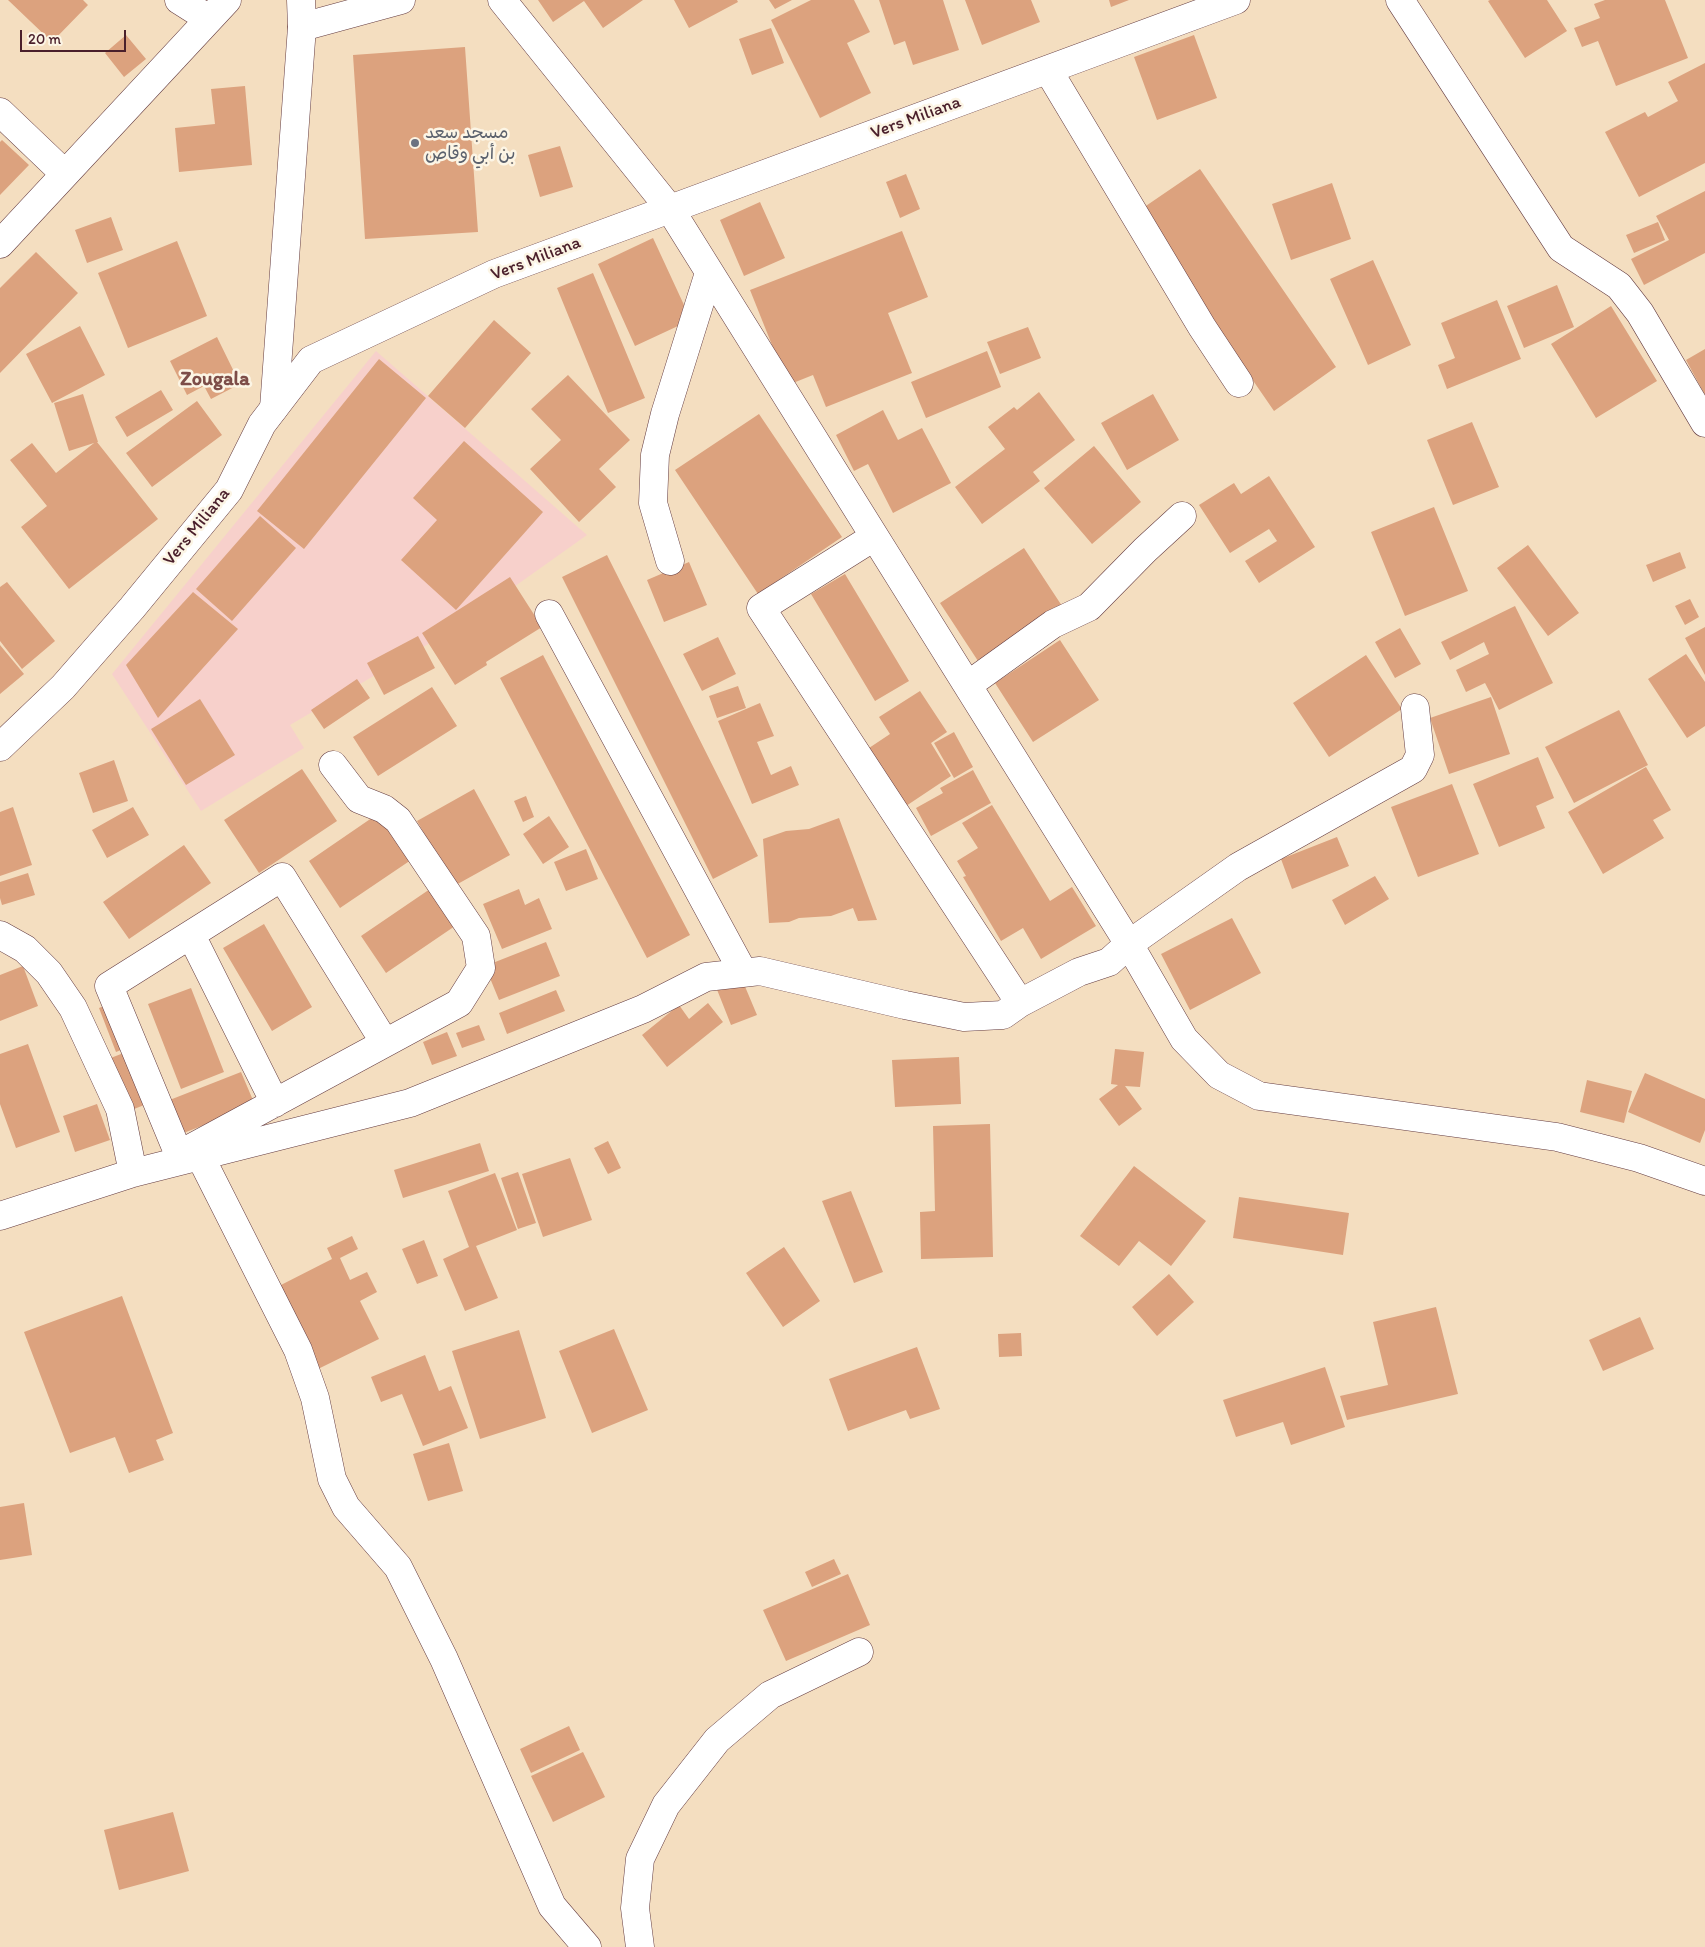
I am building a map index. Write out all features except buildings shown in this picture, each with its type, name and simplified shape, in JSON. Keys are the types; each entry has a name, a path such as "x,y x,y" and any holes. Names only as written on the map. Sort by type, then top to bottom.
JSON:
{"street":[{"path":"0,244 218,10 180,0"},
{"path":"274,408 301,13 401,0"},
{"path":"502,0 670,209 1129,944 1184,1039 1219,1075 1259,1096 1557,1137 1639,1158 1705,1181"},
{"name":"Vers Miliana","path":"0,746 63,687 132,608 229,490 262,424 312,360 494,274 1236,0"},
{"path":"1400,0 1561,248 1619,286 1640,313 1705,422"},
{"path":"1048,70 1202,327 1239,383"},
{"path":"0,112 65,174"},
{"path":"670,561 653,503 655,455 665,414 710,272"},
{"path":"968,686 1053,624 1089,607 1145,550 1182,516"},
{"path":"874,537 761,608 1020,1003"},
{"path":"549,614 743,972"},
{"path":"0,1216 167,1163 410,1103 643,1009 706,977 760,970 905,1005 964,1017 1003,1015 1020,1003 1079,972 1109,962 1129,944 1238,867 1414,769 1420,755 1415,708"},
{"path":"167,1163 459,1002 481,968 476,936 398,820 384,809 359,799 333,766"},
{"path":"167,1163 109,986 282,877 386,1043"},
{"path":"0,935 25,949 49,973 73,1008 120,1109 167,1163 298,1350 315,1398 332,1479 346,1507 398,1567 444,1659 552,1906 588,1947"},
{"path":"191,935 275,1103"},
{"path":"640,1947 635,1908 640,1859 666,1805 717,1740 770,1695 859,1652"}],"shaded area":[{"path":"376,351 587,535 459,626 290,725 304,748 201,811 112,674"}],"place":[{"name":"مسجد سعد بن أبي وقاص","path":"415,143"}],"district":[{"name":"Zougala","path":"215,380"}]}
